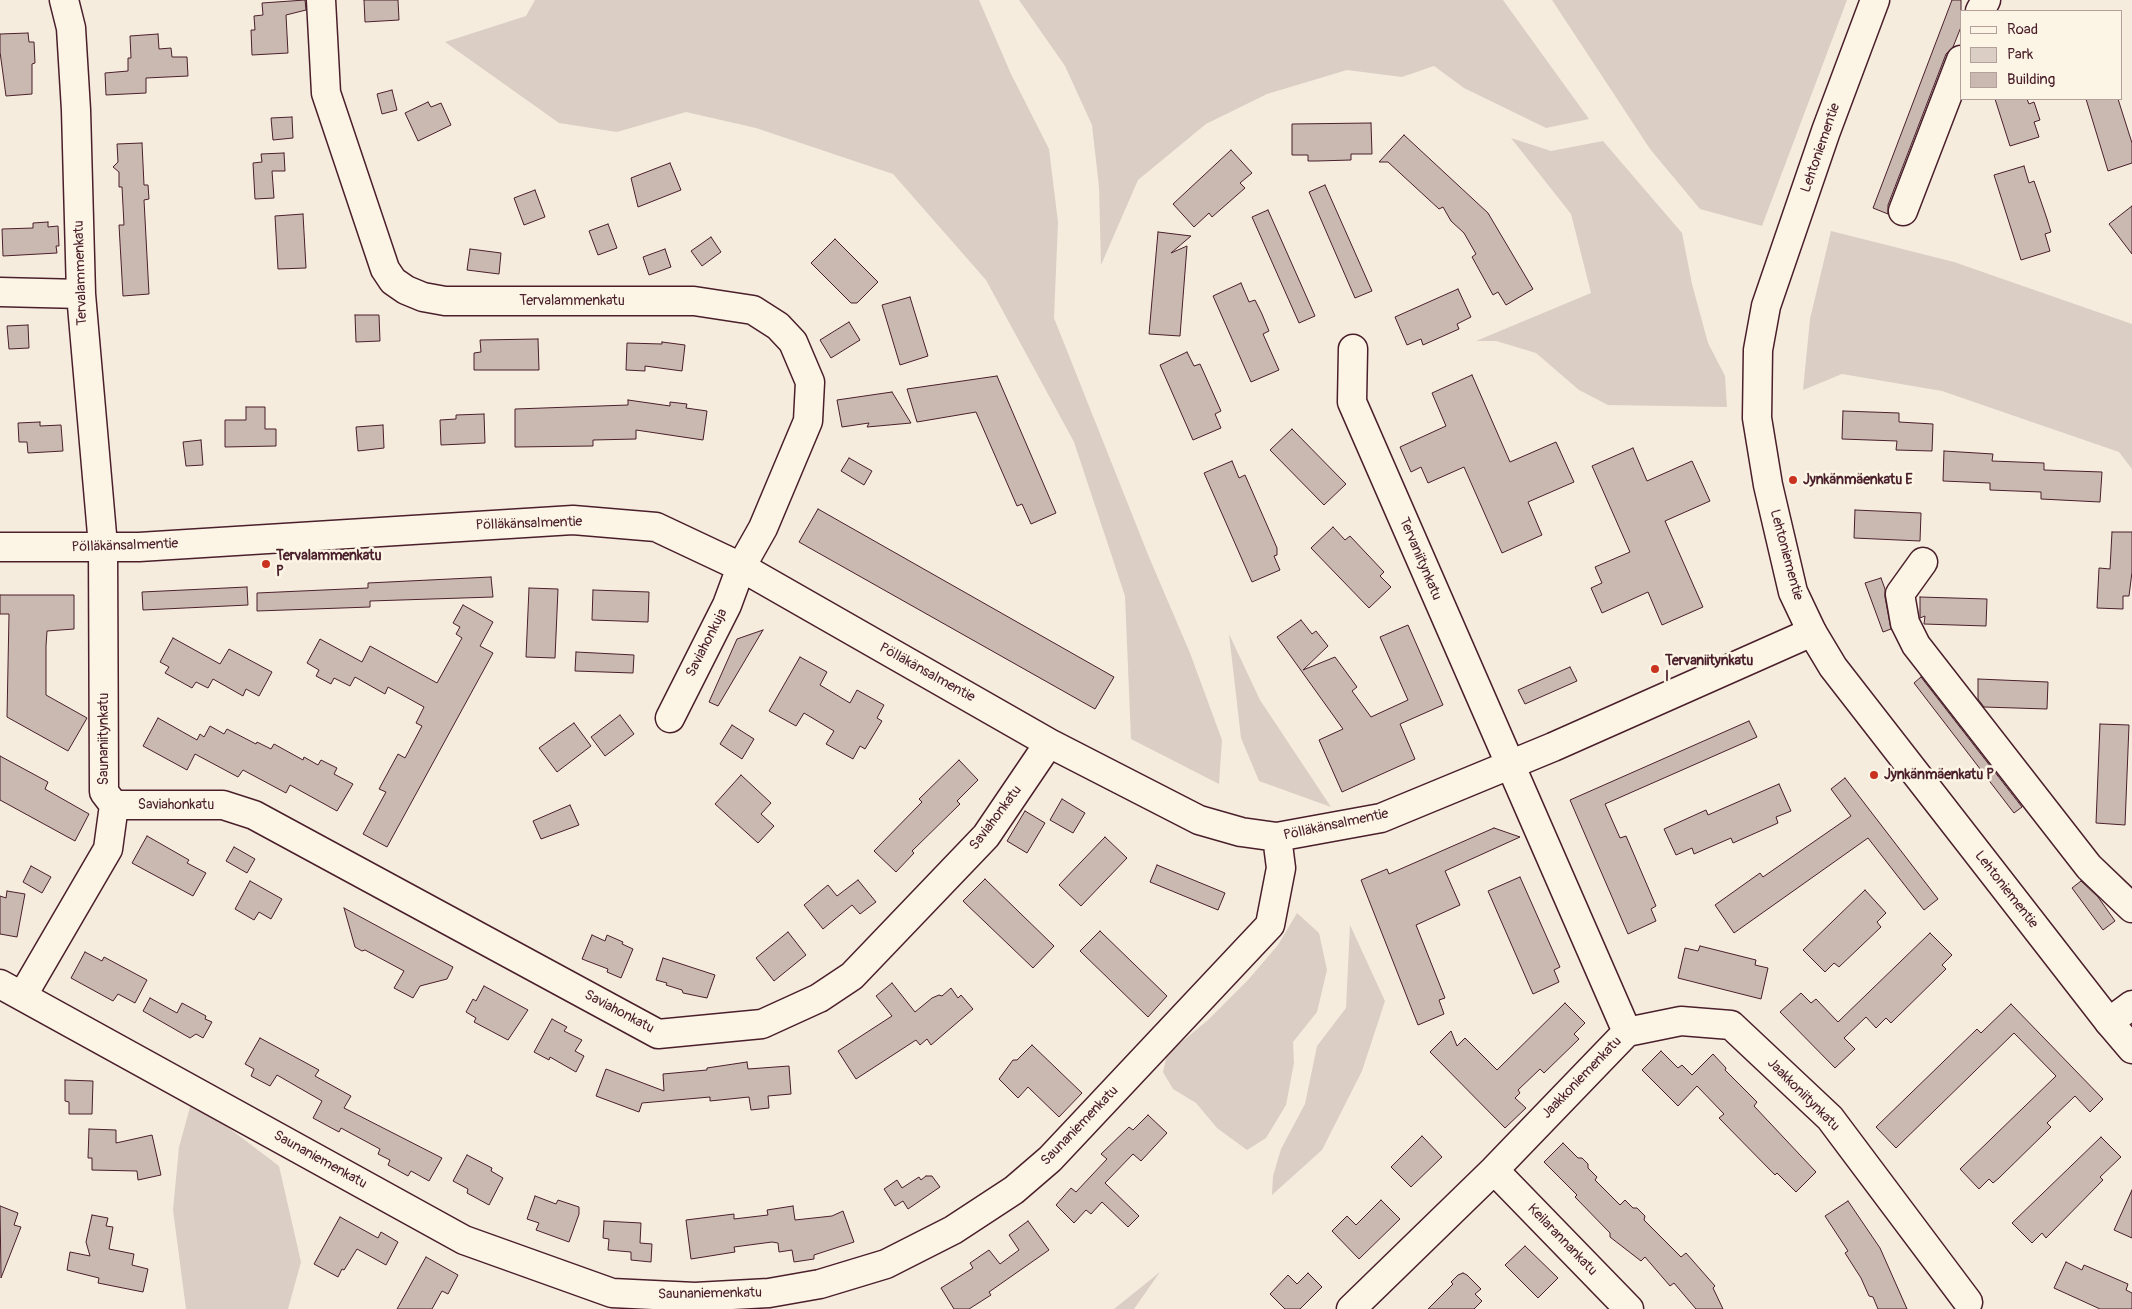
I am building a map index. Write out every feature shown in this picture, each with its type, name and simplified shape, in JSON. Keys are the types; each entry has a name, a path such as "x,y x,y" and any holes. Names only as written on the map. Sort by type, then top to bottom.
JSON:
{"street":[{"name":"Tervalammenkatu","path":"64,0 71,28 76,110 81,294 102,546"},
{"name":"Tervalammenkatu","path":"322,0 326,93 385,269 393,281 414,293 445,301 694,301 714,304 753,310 778,326 793,342 810,382 808,421 763,528 741,567"},
{"name":"Lehtoniementie","path":"1875,0 1826,131 1766,306 1758,350 1757,418 1768,484 1793,592 1812,632 1832,667 2132,1049"},
{"path":"1903,211 1960,63"},
{"path":"0,292 81,294"},
{"name":"Tervaniitynkatu","path":"1353,349 1352,402 1509,765"},
{"name":"Pölläkänsalmentie","path":"0,547 139,547 572,520 656,527 741,567 1049,743 1199,820 1241,832 1277,837 1381,818 1553,747 1812,632"},
{"name":"Saunaniitynkatu","path":"11,990 108,849 114,805 104,792 102,546"},
{"path":"1923,562 1900,594 1905,623 1916,645 2089,867 2132,908"},
{"name":"Saviahonkuja","path":"670,718 727,605 741,567"},
{"name":"Saviahonkatu","path":"114,805 223,805 254,815 658,1034 762,1024 819,998 852,976 986,836 1049,743"},
{"name":"Jaakkoniemenkatu","path":"1351,1309 1494,1170 1627,1032 1509,765"},
{"name":"Saunaniemenkatu","path":"11,990 464,1240 612,1292 694,1297 769,1293 820,1284 886,1264 953,1230 1014,1190 1050,1159 1270,925 1280,868 1277,837"},
{"path":"2109,1022 2132,1005"},
{"name":"Jaakkoniitynkatu","path":"1627,1032 1681,1020 1731,1025 1830,1118 1968,1302"},
{"name":"Keilarannankatu","path":"1494,1170 1629,1309"}],"green space":[{"path":"535,0 979,0 1011,74 1049,149 1058,222 1054,318 1149,557 1190,653 1222,740 1219,784 1131,739 1125,596 1074,442 986,280 893,174 756,128 686,112 617,132 559,123 445,42 526,16"},
{"path":"1019,0 1503,0 1589,119 1546,128 1464,88 1434,66 1402,77 1347,70 1267,94 1206,124 1138,180 1101,265 1099,187 1092,125 1065,66"},
{"path":"1552,0 1847,0 1762,226 1700,209 1650,149"},
{"path":"1511,138 1551,151 1603,141 1682,233 1692,284 1708,343 1725,376 1727,407 1608,405 1579,390 1536,353 1496,341 1476,341 1591,293 1571,214"},
{"path":"1831,231 1954,262 2132,324 2132,469 2119,452 1942,391 1842,374 1803,390 1810,319"},
{"path":"1229,634 1260,700 1331,807 1259,781 1241,738"},
{"path":"1297,913 1319,933 1327,970 1317,1012 1293,1042 1294,1063 1286,1105 1266,1138 1247,1150 1217,1128 1196,1103 1173,1089 1163,1072 1167,1054 1208,1020 1248,980 1278,945"},
{"path":"1350,925 1385,1001 1362,1071 1322,1150 1272,1195 1273,1176 1281,1149 1305,1104 1317,1046 1346,1008"},
{"path":"192,1100 279,1166 301,1262 288,1309 186,1309 173,1210 179,1147"},
{"path":"1160,1272 1134,1309 1114,1309"}],"building":[{"path":"305,0 306,10 286,15 288,53 252,55 251,30 255,30 254,16 263,15 262,3"},
{"path":"364,0 398,0 399,20 365,22"},
{"path":"1952,0 1961,0 1960,30 1953,47 1946,54 1888,205 1888,214 1873,208"},
{"path":"28,33 29,42 34,42 35,63 32,64 32,94 6,96 0,52 0,34"},
{"path":"158,34 159,49 171,48 172,57 187,57 188,76 146,78 146,93 106,95 105,73 128,71 128,58 131,58 130,36"},
{"path":"392,90 397,110 382,114 377,94"},
{"path":"1995,100 2027,100 2029,104 2034,102 2040,120 2034,122 2039,137 2010,146"},
{"path":"2086,100 2118,100 2132,143 2132,163 2108,171"},
{"path":"428,102 431,107 441,103 451,125 418,141 405,113"},
{"path":"292,117 293,138 273,140 271,118"},
{"path":"1371,123 1372,154 1351,154 1351,160 1317,161 1308,161 1308,155 1292,155 1292,124"},
{"path":"1404,135 1488,213 1533,289 1506,305 1498,292 1493,295 1472,257 1476,254 1464,233 1451,221 1443,207 1439,209 1388,162 1379,162"},
{"path":"142,143 144,185 148,185 149,199 144,200 149,294 123,296 119,225 124,225 122,187 119,187 119,172 113,167 118,162 117,144"},
{"path":"1231,150 1252,173 1240,183 1245,188 1212,217 1209,213 1194,227 1173,204"},
{"path":"284,153 285,171 272,171 274,198 255,199 253,163 262,162 261,154"},
{"path":"670,163 681,190 638,207 631,178"},
{"path":"2024,166 2029,183 2034,181 2051,232 2045,234 2050,251 2021,260 1994,175"},
{"path":"1325,185 1372,291 1355,298 1309,192"},
{"path":"535,190 545,217 524,225 514,198"},
{"path":"2132,206 2132,254 2109,224"},
{"path":"1268,210 1315,316 1299,323 1252,217"},
{"path":"303,214 306,268 278,269 275,216"},
{"path":"48,222 48,227 58,226 59,246 56,246 57,253 3,256 2,229 33,228 33,223"},
{"path":"608,224 617,248 598,255 589,231"},
{"path":"1158,232 1191,236 1171,253 1187,246 1180,336 1149,334"},
{"path":"711,237 721,252 702,266 691,251"},
{"path":"835,239 878,282 857,303 851,303 811,263"},
{"path":"470,249 501,253 499,274 467,270"},
{"path":"665,249 671,267 649,275 643,257"},
{"path":"1241,283 1249,302 1255,300 1262,314 1269,331 1263,334 1279,370 1251,382 1213,296"},
{"path":"1458,289 1471,317 1457,324 1459,329 1423,345 1421,339 1407,345 1395,317"},
{"path":"910,297 928,356 900,365 882,305"},
{"path":"355,315 379,315 380,341 356,342"},
{"path":"849,322 860,340 831,358 820,340"},
{"path":"28,325 29,348 9,349 7,326"},
{"path":"538,339 539,370 474,370 474,353 481,352 480,340"},
{"path":"662,342 685,345 682,371 645,366 645,371 626,370 627,343 662,344"},
{"path":"1187,352 1194,366 1200,364 1221,411 1215,414 1221,428 1193,440 1160,365"},
{"path":"1472,375 1510,462 1556,442 1574,482 1528,502 1542,535 1502,553 1464,467 1428,483 1421,467 1411,472 1400,447 1446,426 1432,393"},
{"path":"997,376 1056,513 1031,524 1022,504 1017,506 976,412 917,422 907,389"},
{"path":"892,392 911,423 867,427 869,423 842,427 837,400"},
{"path":"628,400 670,406 670,402 687,404 686,408 707,411 703,440 636,430 636,439 593,440 593,446 515,447 515,409 628,405"},
{"path":"246,407 265,407 265,429 276,429 276,446 225,447 225,420 246,420"},
{"path":"1843,411 1899,413 1899,422 1933,424 1932,451 1896,450 1897,441 1842,439"},
{"path":"484,414 485,443 441,445 440,420 456,419 456,415"},
{"path":"40,422 40,426 61,425 63,451 28,453 27,442 19,442 18,423"},
{"path":"383,425 384,448 358,451 356,427"},
{"path":"1292,429 1346,484 1324,505 1270,450"},
{"path":"201,440 203,465 186,466 183,442"},
{"path":"1633,448 1647,481 1692,461 1710,501 1665,521 1703,607 1662,625 1648,592 1602,613 1591,588 1602,583 1595,567 1630,552 1592,466"},
{"path":"1944,451 1993,454 1992,461 2044,463 2044,470 2102,472 2100,502 2041,499 2041,492 1990,490 1990,483 1943,481"},
{"path":"849,458 872,471 864,485 841,471"},
{"path":"1232,461 1239,478 1245,475 1277,548 1277,555 1274,556 1280,570 1252,582 1204,473"},
{"path":"818,509 1114,677 1095,709 799,542"},
{"path":"1855,510 1921,513 1920,541 1854,538"},
{"path":"1333,527 1345,540 1350,536 1384,572 1380,576 1391,587 1369,608 1311,548"},
{"path":"2112,532 2132,532 2132,572 2129,596 2123,596 2123,609 2097,608 2099,568 2110,569"},
{"path":"491,577 493,597 370,601 370,607 257,611 257,593 368,588 368,583"},
{"path":"1881,578 1885,589 1891,629 1883,632 1865,583"},
{"path":"247,587 248,605 143,610 142,592"},
{"path":"529,588 558,589 555,658 526,657"},
{"path":"593,590 649,592 648,622 592,620"},
{"path":"0,595 74,595 74,629 47,631 46,646 46,695 87,718 68,751 7,717 9,614 0,614"},
{"path":"1920,597 1987,599 1986,626 1924,624 1925,616 1920,618"},
{"path":"463,605 493,622 480,646 493,653 387,847 363,834 386,792 379,789 398,754 405,758 422,726 416,723 424,707 388,687 385,694 355,677 350,686 334,678 331,684 316,676 319,670 307,663 320,639 362,662 370,646 437,683 462,638 456,634 460,627 453,623"},
{"path":"1301,620 1312,634 1316,631 1328,646 1303,670 1335,657 1357,687 1352,691 1371,717 1408,700 1380,637 1408,625 1443,705 1400,724 1415,759 1342,792 1319,740 1343,729 1277,637"},
{"path":"763,630 718,706 709,702 737,639"},
{"path":"173,638 220,664 229,649 272,672 259,696 246,689 243,696 213,679 208,688 196,682 192,688 165,673 169,667 160,662"},
{"path":"576,652 634,655 633,673 575,671"},
{"path":"800,657 827,672 820,685 850,703 857,690 884,705 877,718 882,721 865,749 860,746 853,759 826,744 834,731 804,713 796,726 769,711"},
{"path":"1570,667 1577,681 1525,704 1518,690"},
{"path":"1921,677 2022,807 2014,813 1914,683"},
{"path":"1978,679 2048,682 2047,709 1984,707 1978,699"},
{"path":"620,715 634,734 605,756 591,737"},
{"path":"158,718 197,740 200,734 204,737 210,726 224,734 227,729 256,744 257,742 271,749 274,744 303,760 304,757 318,765 321,760 337,768 334,774 353,784 337,811 290,785 286,793 243,770 238,777 195,754 187,770 143,746"},
{"path":"1749,721 1757,737 1605,804 1620,838 1626,836 1656,906 1651,909 1656,921 1628,934 1570,800"},
{"path":"574,723 591,746 557,772 539,748"},
{"path":"2100,724 2129,725 2125,825 2096,823"},
{"path":"732,725 754,739 742,759 720,744"},
{"path":"0,756 48,782 45,789 89,814 75,841 0,800"},
{"path":"959,760 978,780 957,801 960,804 912,851 914,853 896,872 874,851 922,802 919,799"},
{"path":"741,775 771,803 761,814 774,826 758,843 715,804"},
{"path":"1845,778 1938,899 1924,910 1868,838 1734,933 1715,905 1760,873 1763,877 1851,816 1831,789"},
{"path":"1779,784 1791,811 1776,817 1778,823 1733,843 1731,838 1694,854 1692,848 1676,855 1664,829 1706,810 1708,815"},
{"path":"1062,799 1085,813 1073,833 1050,820"},
{"path":"570,805 579,825 541,839 533,821"},
{"path":"1025,811 1045,823 1027,853 1007,841"},
{"path":"1494,828 1520,837 1445,871 1460,905 1416,925 1445,998 1439,1000 1444,1014 1418,1025 1361,880 1387,869 1389,874"},
{"path":"147,836 189,860 187,863 206,873 193,896 132,863"},
{"path":"1105,837 1127,858 1081,906 1059,885"},
{"path":"234,847 255,859 247,873 226,861"},
{"path":"1157,865 1225,893 1218,910 1150,882"},
{"path":"31,866 51,877 42,893 23,882"},
{"path":"1520,877 1560,967 1554,970 1559,982 1533,994 1488,891"},
{"path":"985,879 1054,946 1033,968 963,901"},
{"path":"858,880 876,902 860,914 852,905 823,929 804,905 828,885 837,896"},
{"path":"250,881 282,899 271,919 259,912 254,920 235,909"},
{"path":"2081,881 2098,897 2115,921 2103,930 2072,888"},
{"path":"1865,890 1886,913 1877,922 1881,927 1839,967 1834,963 1825,972 1803,950"},
{"path":"7,891 25,894 17,937 0,934 0,896 6,898"},
{"path":"344,908 453,967 447,979 420,986 413,998 394,988 404,971 365,950 362,951 355,947"},
{"path":"1100,931 1167,996 1148,1017 1080,951"},
{"path":"788,932 806,955 774,981 756,958"},
{"path":"1930,933 1952,955 1942,965 1946,969 1891,1023 1886,1018 1876,1028 1866,1017 1844,1038 1855,1049 1835,1068 1780,1012 1801,993 1811,1003 1816,999 1838,1022"},
{"path":"592,935 605,941 607,935 633,949 621,978 607,972 608,969 582,959"},
{"path":"1700,946 1756,960 1755,965 1768,968 1761,999 1678,978 1685,948 1698,951"},
{"path":"85,952 102,961 104,957 147,980 135,1003 118,994 113,1001 71,978"},
{"path":"663,958 715,975 707,998 683,993 682,990 656,980"},
{"path":"892,983 915,1012 932,998 939,995 942,996 951,988 958,998 961,995 973,1009 931,1045 927,1039 920,1045 916,1040 856,1079 838,1051 892,1016 876,996"},
{"path":"484,986 528,1010 508,1040 474,1022 476,1018 466,1012 473,999 476,1001"},
{"path":"150,998 177,1013 182,1003 206,1016 205,1019 212,1022 203,1038 196,1034 190,1038 143,1011"},
{"path":"1565,1003 1585,1023 1574,1034 1579,1039 1544,1073 1540,1069 1518,1090 1520,1093 1515,1098 1526,1108 1505,1128 1430,1052 1451,1031 1457,1046 1465,1038 1497,1070"},
{"path":"2011,1004 2103,1099 2090,1112 2075,1096 2047,1123 2051,1127 1999,1178 1993,1183 1989,1179 1979,1189 1960,1169 2056,1076 2014,1033 1896,1148 1876,1127 1977,1029 1981,1033"},
{"path":"552,1019 567,1027 564,1031 582,1040 575,1051 584,1056 576,1072 550,1057 549,1060 534,1052"},
{"path":"260,1038 319,1070 315,1076 351,1096 344,1108 442,1158 429,1181 411,1171 408,1176 388,1165 390,1160 378,1154 380,1149 341,1128 339,1132 313,1118 322,1101 277,1075 270,1086 251,1076 254,1069 245,1064"},
{"path":"1032,1045 1082,1093 1059,1117 1028,1087 1018,1098 999,1079 1013,1060 1017,1060"},
{"path":"1661,1051 1678,1068 1682,1065 1692,1075 1713,1054 1726,1068 1725,1070 1757,1102 1754,1106 1816,1172 1796,1192 1777,1173 1775,1175 1719,1118 1724,1114 1697,1086 1678,1106 1642,1070"},
{"path":"747,1062 748,1069 789,1066 791,1094 768,1096 769,1108 751,1110 749,1097 710,1101 710,1097 642,1103 639,1112 596,1096 606,1069 664,1091 663,1074 707,1070 707,1068"},
{"path":"65,1080 93,1081 92,1114 69,1114 69,1102 65,1101"},
{"path":"1148,1115 1167,1133 1141,1161 1133,1154 1105,1183 1139,1216 1128,1227 1102,1202 1091,1214 1086,1210 1074,1223 1056,1205 1071,1188 1076,1192 1107,1159 1101,1154 1129,1127 1133,1130"},
{"path":"89,1129 116,1130 116,1143 152,1135 161,1175 138,1180 137,1171 92,1170 92,1158 88,1158"},
{"path":"1422,1136 1442,1157 1411,1187 1391,1167"},
{"path":"2101,1137 2121,1157 2100,1177 2103,1180 2046,1238 2042,1233 2032,1243 2012,1223"},
{"path":"1563,1143 1578,1158 1582,1158 1588,1164 1588,1168 1597,1177 1595,1180 1620,1205 1625,1200 1633,1208 1637,1208 1645,1216 1644,1220 1681,1257 1686,1253 1715,1286 1713,1288 1723,1309 1696,1309 1674,1283 1670,1286 1645,1257 1641,1261 1610,1237 1610,1233 1575,1197 1577,1195 1544,1162"},
{"path":"467,1155 492,1168 491,1171 503,1178 489,1205 467,1193 468,1189 453,1181"},
{"path":"926,1176 932,1176 940,1187 908,1209 903,1201 895,1206 884,1189 897,1180 902,1188 919,1177 921,1180"},
{"path":"2132,1190 2132,1238 2114,1230"},
{"path":"535,1196 556,1204 558,1200 579,1207 579,1214 569,1242 536,1230 539,1223 527,1219"},
{"path":"1381,1200 1400,1219 1359,1259 1332,1231 1347,1216 1356,1225"},
{"path":"1848,1201 1880,1248 1907,1309 1878,1309 1873,1297 1869,1296 1861,1278 1845,1253 1848,1251 1825,1216"},
{"path":"0,1206 18,1213 14,1225 21,1227 1,1278"},
{"path":"793,1206 795,1220 832,1216 843,1211 854,1242 814,1255 814,1259 794,1262 792,1250 779,1252 778,1243 772,1242 734,1247 735,1252 691,1259 686,1220 734,1214 734,1219 768,1215 767,1210"},
{"path":"92,1215 108,1218 106,1226 113,1227 109,1249 134,1254 132,1265 148,1269 143,1292 98,1283 99,1278 67,1270 70,1252 90,1256 86,1242"},
{"path":"340,1217 378,1238 381,1232 398,1242 386,1265 357,1249 338,1277 314,1264"},
{"path":"604,1221 641,1223 640,1243 652,1244 651,1262 631,1260 631,1252 608,1250 609,1239 603,1238"},
{"path":"1028,1221 1049,1250 989,1292 991,1295 969,1309 954,1309 941,1288 973,1268 970,1263 989,1250 1000,1264 1019,1250 1009,1235"},
{"path":"1525,1246 1558,1278 1538,1298 1505,1265"},
{"path":"426,1257 458,1275 448,1294 442,1291 432,1309 397,1309"},
{"path":"2066,1262 2082,1270 2084,1265 2128,1284 2126,1290 2132,1293 2132,1309 2100,1309 2054,1288"},
{"path":"1308,1273 1322,1287 1300,1309 1285,1309 1270,1294 1288,1275 1297,1284"},
{"path":"1463,1273 1481,1289 1475,1294 1482,1301 1474,1309 1428,1309 1453,1284 1451,1282"}],"place":[{"name":"Jynkänmäenkatu E","path":"1793,480"},
{"name":"Tervalammenkatu P","path":"266,564"},
{"name":"Tervaniitynkatu I","path":"1655,669"},
{"name":"Jynkänmäenkatu P","path":"1874,775"}]}
